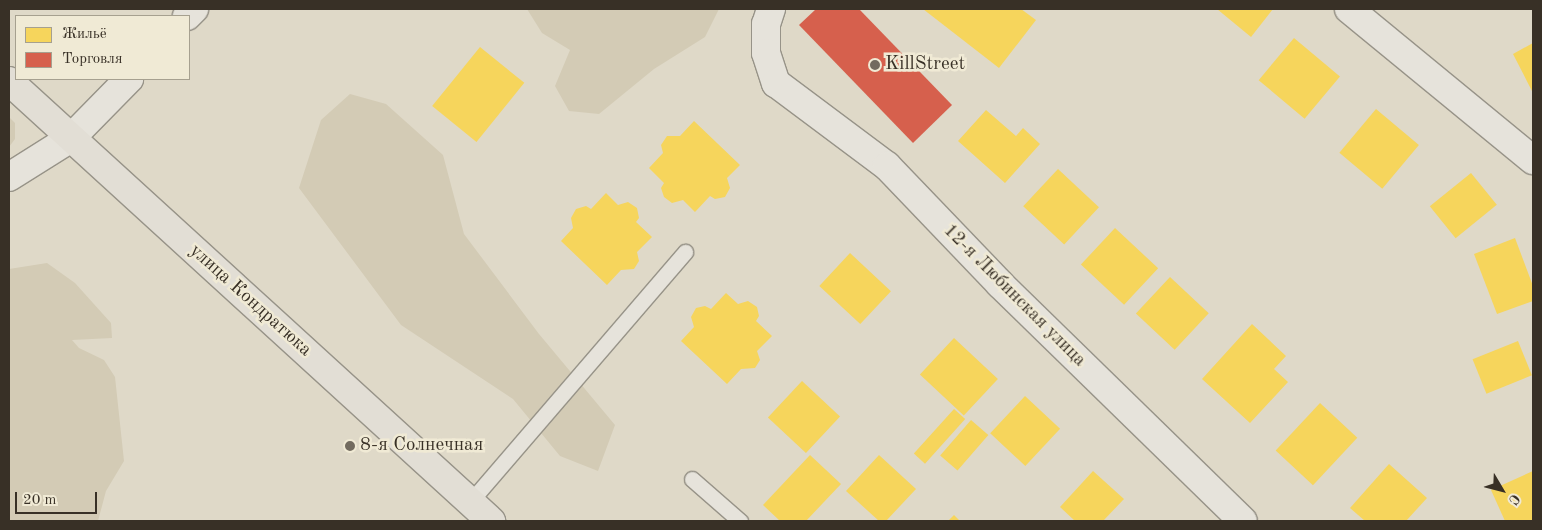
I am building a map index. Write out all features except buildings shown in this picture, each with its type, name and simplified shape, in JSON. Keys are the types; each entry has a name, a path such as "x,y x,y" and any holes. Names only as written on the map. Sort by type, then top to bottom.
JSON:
{"main road":[{"name":"улица Кондратюка","path":"9,81 491,521"}],"street":[{"name":"12-я Любинская улица","path":"771,9 766,24 766,54 776,83 887,166 1000,284 1243,521"},
{"path":"1349,9 1533,160"},
{"path":"9,177 71,138 128,80"}],"lane":[{"path":"470,502 685,252"},
{"path":"692,479 740,521"}],"shaded area":[{"path":"527,9 719,9 705,37 654,69 599,114 569,111 555,86 570,50 542,33"},
{"path":"350,94 386,104 443,155 464,234 539,334 615,425 598,471 560,456 513,399 401,325 299,188 321,120"},
{"path":"9,117 15,123 15,139 9,147"},
{"path":"47,263 75,283 111,323 112,338 72,340 79,348 104,360 115,377 124,461 106,491 98,521 9,521 9,269"}],"place":[{"name":"KillStreet","path":"875,65"},
{"name":"8-я Солнечная","path":"350,446"}]}
